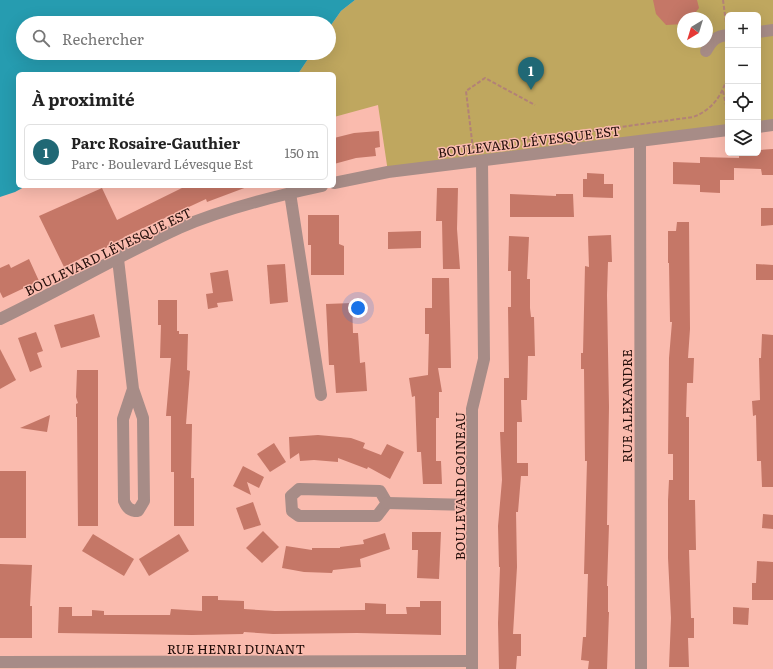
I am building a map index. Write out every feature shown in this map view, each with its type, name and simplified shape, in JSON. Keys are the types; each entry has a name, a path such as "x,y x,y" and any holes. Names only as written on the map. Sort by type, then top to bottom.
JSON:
{"street":[{"path":"761,32 773,30"},
{"path":"706,51 710,43 718,36 725,35"},
{"path":"761,127 773,126"},
{"name":"BOULEVARD LÉVESQUE EST","path":"336,184 388,172 725,130"},
{"name":"RUE ALEXANDRE","path":"640,142 641,669"},
{"name":"BOULEVARD GOINEAU","path":"472,665 472,409 484,359 478,161"},
{"name":"BOULEVARD LÉVESQUE EST","path":"0,319 180,228 220,214 290,193 313,188"},
{"path":"290,193 321,395"},
{"path":"118,260 133,389 143,418 144,501 142,507 138,511 132,511 126,507 124,501 123,419 133,389"},
{"path":"299,489 380,491 387,503 376,516 299,516 292,511 292,496 299,489"},
{"path":"387,503 472,505"},
{"name":"RUE HENRI DUNANT","path":"0,662 472,665"}],"path":[{"path":"478,161 466,92 485,78 535,106"},
{"path":"478,161 483,146 693,117 711,106 722,90 725,82"},
{"path":"722,90 725,102"}],"shaded area":[{"path":"355,0 773,0 773,126 761,128 761,12 725,12 725,132 388,172 378,105 336,116 336,72 299,72 307,60 336,60 336,18 341,11"}],"water":[{"path":"0,0 355,0 341,11 336,18 336,16 16,16 16,60 307,60 299,72 16,72 16,188 22,188 0,197"}],"building":[{"path":"653,0 697,0 699,8 696,12 677,12 677,24 666,25 656,14"},
{"path":"379,131 380,147 375,148 376,156 356,158 336,163 336,138 354,133"},
{"path":"773,149 773,175 762,175 761,169 734,168 734,180 720,180 720,193 700,192 700,185 673,184 673,162 700,163 700,157 739,158 739,156 761,156 761,150"},
{"path":"587,173 604,174 604,184 613,184 613,198 583,197 583,179 587,179"},
{"path":"102,188 117,220 182,188 244,188 207,202 206,199 124,237 126,239 101,250 100,249 64,267 39,216"},
{"path":"437,188 458,188 457,229 460,269 443,269 442,221 436,221"},
{"path":"510,194 556,196 556,194 573,194 574,217 510,217"},
{"path":"761,208 773,208 773,225 761,226"},
{"path":"308,215 339,215 339,244 344,246 344,275 311,275 311,245 308,245"},
{"path":"677,222 689,222 690,329 688,358 694,358 693,383 687,383 686,417 689,417 689,500 695,500 696,550 689,550 691,618 694,618 694,638 688,638 689,667 669,667 671,618 668,558 668,500 669,480 673,480 673,454 668,454 669,358 672,322 670,322 668,231 676,231"},
{"path":"421,231 421,248 388,249 388,232"},
{"path":"611,235 612,262 608,262 607,295 609,407 607,525 609,525 607,586 609,612 607,669 588,669 589,661 581,660 583,637 586,637 588,574 584,574 587,461 585,461 584,369 581,369 581,353 583,353 585,266 589,267 588,236"},
{"path":"509,236 529,237 527,279 530,279 531,317 534,317 535,356 528,356 527,400 521,400 522,422 517,422 517,463 528,463 528,476 521,476 518,512 516,512 517,567 513,634 521,634 521,656 517,656 516,669 499,669 498,623 500,567 498,526 502,480 500,432 504,432 504,378 509,378 508,307 511,307 511,271 508,271"},
{"path":"29,259 39,281 3,298 0,292 0,268 9,264 11,268"},
{"path":"285,264 288,302 270,304 267,265"},
{"path":"756,264 773,265 773,280 756,280"},
{"path":"228,270 233,301 217,303 218,307 208,309 206,294 213,293 210,273"},
{"path":"432,278 449,278 451,368 438,368 442,392 439,392 439,418 436,418 436,461 441,461 442,484 423,484 421,452 417,452 415,396 412,397 409,378 428,375 429,334 425,334 425,308 432,308"},
{"path":"158,300 177,300 177,331 179,331 179,334 188,334 187,370 190,371 186,424 192,424 191,478 194,478 194,526 174,526 174,472 171,472 171,416 166,416 171,358 160,358 161,325 158,325"},
{"path":"352,303 353,333 358,333 360,363 365,362 367,391 336,393 334,365 329,365 326,304"},
{"path":"94,314 100,337 61,348 54,325"},
{"path":"36,332 43,351 37,353 42,367 30,372 18,338"},
{"path":"762,334 773,335 773,487 762,487 761,461 757,461 756,415 753,416 752,401 760,400 759,358 761,358"},
{"path":"0,349 16,380 0,389"},
{"path":"77,370 98,370 98,526 78,526 76,417 76,404 78,403 76,397"},
{"path":"50,415 47,432 20,428"},
{"path":"318,435 351,438 365,443 363,448 381,455 387,444 404,452 390,479 368,467 367,469 338,458 338,462 314,460 300,461 299,453 290,459 289,437"},
{"path":"274,443 286,462 270,472 257,454"},
{"path":"243,466 264,477 259,488 247,482 251,495 233,486"},
{"path":"0,471 26,471 26,538 0,538"},
{"path":"253,502 261,525 244,530 236,508"},
{"path":"763,514 773,515 773,529 762,528"},
{"path":"263,531 279,547 262,563 246,548"},
{"path":"412,532 441,532 439,579 417,578 418,550 412,550"},
{"path":"385,533 390,549 360,559 361,567 333,570 332,573 304,572 282,568 286,546 312,550 312,548 340,548 364,544 363,540"},
{"path":"93,534 134,559 124,576 82,551"},
{"path":"179,534 189,551 149,576 139,559"},
{"path":"757,561 773,562 773,600 752,600 752,583 756,583"},
{"path":"0,564 32,565 30,606 32,606 32,638 0,638"},
{"path":"202,596 218,596 218,600 244,601 244,609 275,611 365,610 365,603 386,604 386,614 407,614 406,607 420,607 420,601 441,601 441,635 357,633 273,634 244,632 243,634 192,635 58,633 59,607 72,607 72,616 92,616 92,610 104,611 104,615 170,615 171,609 202,611"},
{"path":"733,607 749,608 748,625 733,624"}],"place":[{"name":"Parc Rosaire-Gauthier","path":"531,90"}]}
